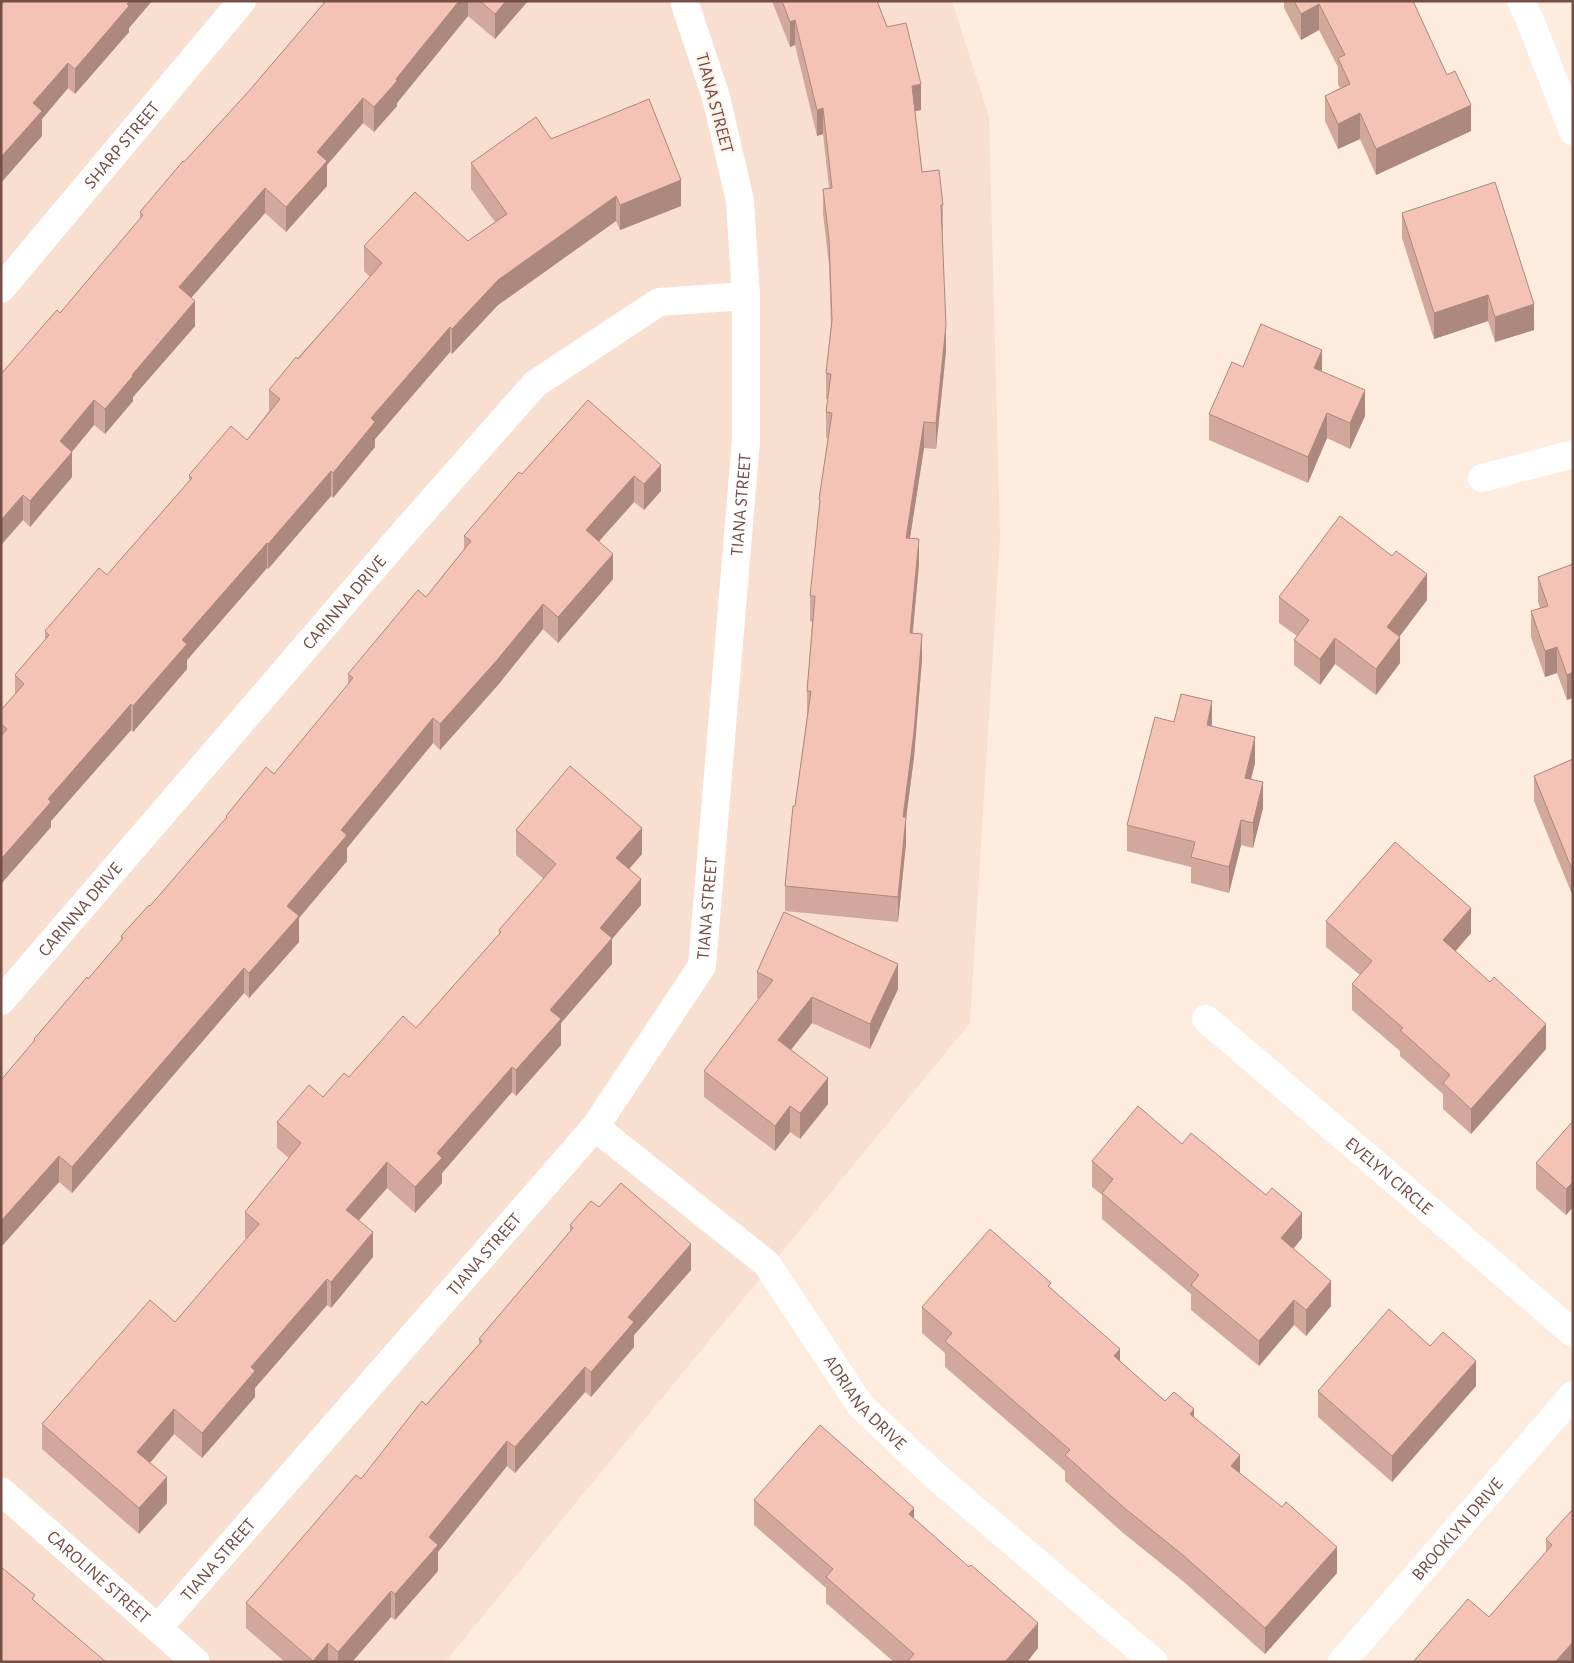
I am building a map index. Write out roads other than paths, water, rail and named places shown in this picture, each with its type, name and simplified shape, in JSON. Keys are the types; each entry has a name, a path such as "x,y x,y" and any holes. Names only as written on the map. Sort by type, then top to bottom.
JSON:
{"street":[{"name":"SHARP STREET","path":"1,289 242,1"},
{"name":"TIANA STREET","path":"158,1628 595,1127 702,966 746,440 746,296 740,201 716,97 684,1"},
{"path":"1521,1 1573,131"},
{"name":"CARINNA DRIVE","path":"1,1000 408,528 535,384 658,302 746,296"},
{"path":"1482,478 1573,454"},
{"name":"EVELYN CIRCLE","path":"1206,1019 1573,1334"},
{"name":"ADRIANA DRIVE","path":"595,1127 767,1264 860,1405 933,1474 1154,1662"},
{"name":"BROOKLYN DRIVE","path":"1342,1662 1573,1395"},
{"name":"CAROLINE STREET","path":"1,1491 196,1662"}]}
